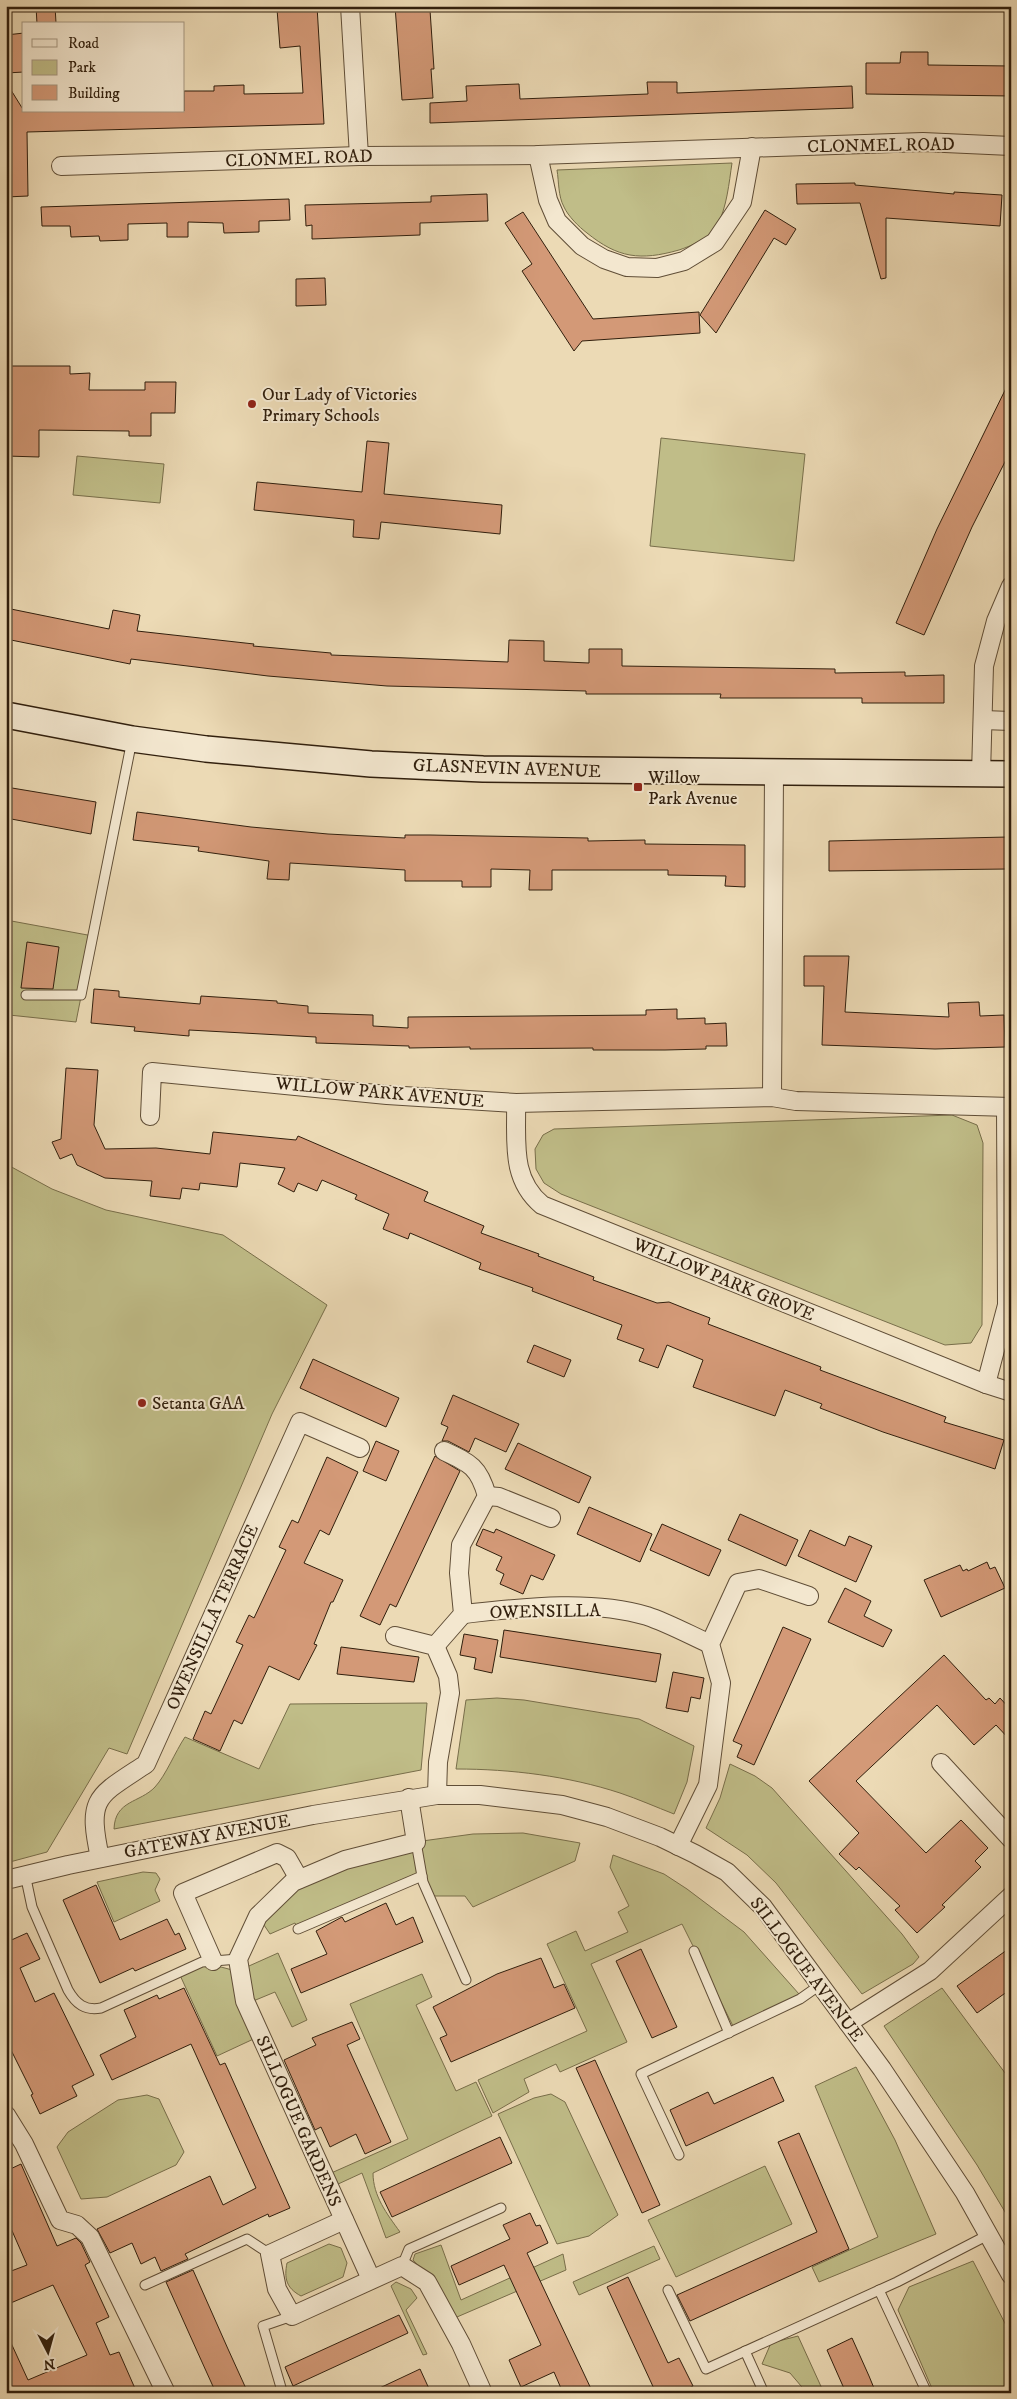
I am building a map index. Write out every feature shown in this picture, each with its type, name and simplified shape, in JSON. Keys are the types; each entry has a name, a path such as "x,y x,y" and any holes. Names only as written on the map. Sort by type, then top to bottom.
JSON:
{"main road":[{"name":"GLASNEVIN AVENUE","path":"6,715 132,739 290,758 390,765 483,769 1011,774"}],"street":[{"path":"350,6 359,156"},
{"name":"CLONMEL ROAD","path":"61,166 359,156 538,156 923,142 1011,146"},
{"path":"538,156 548,200 557,221 582,246 604,259 627,267 657,268 684,261 715,242 742,202 752,147"},
{"path":"981,774 984,666 996,621 1011,586"},
{"path":"982,720 1011,721"},
{"path":"772,1098 774,773"},
{"name":"WILLOW PARK AVENUE","path":"150,1116 152,1072 387,1095 516,1103 772,1098 1008,1107"},
{"name":"WILLOW PARK GROVE","path":"516,1103 518,1170 529,1195 542,1205 986,1384 1011,1392"},
{"path":"986,1384 1007,1305 1008,1107"},
{"name":"OWENSILLA TERRACE","path":"100,1858 93,1825 94,1809 107,1790 146,1764 300,1422 360,1448"},
{"path":"435,1646 463,1614 458,1574 461,1545 486,1496 482,1478 470,1464 444,1452"},
{"path":"486,1496 498,1497 551,1518"},
{"path":"678,1846 708,1785 720,1683 710,1644 738,1583 759,1579 809,1596"},
{"name":"OWENSILLA","path":"463,1614 560,1607 602,1609 647,1616 710,1644"},
{"path":"395,1636 435,1646"},
{"path":"435,1646 448,1676 450,1693 438,1762 437,1796"},
{"path":"941,1763 1011,1839"},
{"name":"SILLOGUE AVENUE","path":"409,1798 489,1796 562,1805 607,1817 678,1846 727,1872 763,1907 848,2023 965,2193 1011,2275"},
{"path":"238,1959 258,1916 293,1882 345,1860 416,1842 409,1798"},
{"name":"GATEWAY AVENUE","path":"6,1880 100,1858 313,1815 409,1798"},
{"path":"213,1961 183,1893 277,1853 287,1858 299,1879"},
{"path":"848,2023 930,1971 1011,1896"},
{"name":"SILLOGUE GARDENS","path":"238,1959 245,2002 371,2279"},
{"path":"6,2115 24,2144 60,2220 77,2225 90,2238 166,2393"},
{"path":"344,2220 270,2254 277,2290 292,2316 402,2266 428,2282 461,2344 483,2393"}],"lane":[{"path":"26,995 80,995 132,739"},
{"path":"416,1842 422,1876 466,1980"},
{"path":"26,1874 32,1907 68,1990 74,2001 82,2007 93,2010 101,2008 202,1962 238,1959"},
{"path":"298,1930 422,1876"},
{"path":"694,1950 729,2033"},
{"path":"679,2155 641,2074 800,1999 820,1985"},
{"path":"402,2266 409,2249 501,2208"},
{"path":"668,2290 706,2369 879,2290 988,2235"},
{"path":"145,2285 247,2239 270,2254"},
{"path":"879,2290 927,2393"},
{"path":"282,2392 263,2326 292,2316"},
{"path":"745,2351 764,2393"}],"green space":[{"path":"732,163 725,203 714,230 700,241 684,248 653,256 630,255 609,248 577,225 562,203 557,170"},
{"path":"661,438 805,454 794,561 650,546"},
{"path":"77,456 164,464 160,503 73,495"},
{"path":"6,920 93,936 76,1022 9,1015 6,1035"},
{"path":"952,1115 977,1125 983,1143 982,1325 971,1343 945,1345 561,1194 544,1183 536,1169 535,1149 543,1135 554,1129"},
{"path":"6,1164 52,1189 106,1210 223,1235 327,1305 272,1414 127,1754 109,1748 47,1852 6,1863"},
{"path":"497,1698 524,1700 639,1719 694,1746 687,1782 674,1814 620,1793 580,1782 518,1772 456,1769 466,1700"},
{"path":"427,1703 421,1770 114,1829 115,1820 123,1807 149,1792 159,1782 185,1737 259,1769 290,1704"},
{"path":"730,1764 755,1776 772,1788 902,1934 919,1957 913,1964 862,1994 776,1883 747,1855 706,1828 720,1798"},
{"path":"523,1833 580,1843 575,1861 473,1907 465,1896 430,1896 422,1877 298,1929 295,1923 270,1934 258,1916 293,1882 415,1842 473,1834"},
{"path":"613,1855 664,1874 687,1889 744,1932 799,1994 779,2010 735,2030 682,1924 591,1964 627,2042 560,2072 556,2064 524,2079 529,2092 493,2113 478,2080 587,2031 547,1944 576,1931 585,1951 628,1932 618,1912 629,1906 610,1867"},
{"path":"143,1872 156,1873 160,1879 155,1890 160,1901 114,1922 97,1882"},
{"path":"278,1953 307,2020 292,2027 275,1992 246,2004 260,2036 217,2056 179,1973 202,1962 240,1972 240,1970"},
{"path":"422,1974 432,1997 416,2005 456,2091 476,2082 492,2116 373,2173 378,2197 400,2232 386,2238 362,2173 336,2185 329,2174 408,2139 350,2004"},
{"path":"942,1988 1011,2081 1011,2222 977,2165 884,2026"},
{"path":"856,2067 895,2140 936,2234 819,2282 812,2267 878,2237 815,2086"},
{"path":"551,2094 565,2102 618,2215 589,2236 557,2244 498,2114 534,2098"},
{"path":"147,2095 159,2099 184,2152 176,2165 107,2197 81,2199 57,2147 68,2132 118,2100"},
{"path":"765,2166 792,2224 676,2277 648,2220"},
{"path":"329,2244 341,2248 347,2263 343,2277 301,2296 296,2293 287,2282 287,2263"},
{"path":"441,2245 461,2300 563,2254 566,2270 450,2320 433,2282 413,2260 415,2254"},
{"path":"654,2246 660,2259 579,2295 573,2282"},
{"path":"973,2261 1011,2335 1011,2393 934,2393 898,2310 909,2287"},
{"path":"396,2282 411,2289 417,2298 406,2310 427,2354 423,2355 391,2286"},
{"path":"798,2336 824,2393 807,2393 790,2373 762,2364 771,2343"}],"building":[{"path":"36,6 55,6 56,22 37,22"},
{"path":"297,6 317,6 324,124 27,132 28,196 6,197 6,82 22,108 22,112 185,112 185,91 214,91 214,86 244,85 244,94 303,93 300,46 280,48 277,9 298,8"},
{"path":"395,6 418,6 418,11 430,10 434,69 431,69 433,98 402,100"},
{"path":"22,33 22,72 6,73 6,35"},
{"path":"901,52 928,52 928,65 1011,66 1011,96 866,94 866,63 900,63"},
{"path":"647,82 677,82 677,93 852,86 853,108 430,123 430,103 467,101 466,86 519,84 520,99 648,94"},
{"path":"855,183 855,185 954,194 954,192 1002,195 1000,226 886,218 886,278 881,279 860,203 797,204 796,184"},
{"path":"487,194 488,221 420,223 420,235 312,239 312,225 306,226 305,205 431,202 431,196"},
{"path":"289,199 290,220 259,221 259,232 224,233 223,223 188,222 188,237 167,237 167,223 128,224 128,240 100,241 99,236 71,237 70,226 42,226 41,207"},
{"path":"765,210 796,229 786,245 774,238 716,333 700,315"},
{"path":"523,212 593,319 699,312 700,333 582,341 574,351 522,271 532,264 505,223"},
{"path":"325,278 326,305 296,306 296,279"},
{"path":"6,366 70,366 70,374 90,373 89,390 145,390 145,382 176,382 175,413 151,413 151,436 129,436 129,431 39,430 39,457 6,456"},
{"path":"1011,378 1011,450 972,527 924,635 896,623 937,529"},
{"path":"367,441 389,443 384,494 502,505 500,534 381,522 379,539 353,537 354,520 254,510 257,482 362,492"},
{"path":"6,608 109,629 113,610 140,615 137,631 254,644 253,646 331,653 331,655 508,662 509,640 544,641 544,661 589,663 589,649 622,649 622,666 835,669 835,673 905,672 905,676 944,675 944,703 862,703 862,698 720,698 721,694 586,694 586,691 387,686 268,676 131,659 130,664 6,639"},
{"path":"6,787 96,802 91,834 6,818"},
{"path":"137,812 251,827 328,834 405,838 405,835 430,835 588,838 588,841 645,840 645,844 745,845 745,887 725,886 726,876 668,875 668,870 552,870 552,890 529,890 530,870 491,869 491,887 462,887 462,881 405,881 405,870 290,863 289,880 267,879 269,861 198,851 199,847 133,840"},
{"path":"1008,837 1008,869 829,871 829,841"},
{"path":"27,942 59,947 53,989 21,988"},
{"path":"804,956 849,956 845,1012 949,1017 948,1003 979,1002 980,1016 1004,1015 1005,1047 935,1049 822,1045 824,986 804,986"},
{"path":"94,989 119,991 119,997 200,1004 201,996 277,1001 277,1003 308,1006 308,1013 373,1015 373,1026 408,1028 408,1017 646,1015 646,1010 677,1009 677,1019 705,1018 705,1024 726,1023 727,1046 706,1046 706,1049 665,1050 409,1048 409,1046 316,1043 316,1037 189,1030 189,1036 134,1031 135,1027 91,1023"},
{"path":"66,1068 98,1070 94,1125 105,1149 156,1148 210,1154 213,1132 296,1140 298,1136 428,1192 424,1201 484,1226 481,1233 594,1277 593,1280 657,1303 669,1302 710,1318 708,1324 821,1367 820,1370 946,1417 944,1422 1004,1440 995,1469 883,1432 820,1408 822,1404 785,1390 775,1416 693,1387 703,1360 667,1345 658,1368 639,1361 644,1349 617,1339 622,1325 532,1291 533,1288 479,1269 481,1263 410,1233 408,1239 383,1229 389,1214 355,1199 357,1195 322,1180 317,1191 298,1183 294,1192 278,1184 285,1168 240,1163 237,1187 200,1183 199,1190 182,1188 180,1199 150,1196 152,1181 105,1178 77,1165 72,1154 60,1159 52,1142 61,1139"},
{"path":"534,1345 571,1360 564,1377 527,1362"},
{"path":"313,1359 399,1398 386,1427 300,1388"},
{"path":"453,1395 519,1424 506,1452 475,1438 469,1452 448,1441 442,1441 448,1427 441,1424"},
{"path":"376,1441 399,1451 386,1481 363,1471"},
{"path":"518,1443 591,1477 579,1503 505,1469"},
{"path":"435,1456 460,1471 396,1607 390,1604 380,1625 360,1616"},
{"path":"327,1457 358,1472 329,1535 320,1530 304,1563 343,1580 333,1602 331,1602 314,1644 317,1645 299,1680 269,1666 242,1724 234,1720 220,1751 193,1739 205,1711 211,1714 243,1645 236,1642 249,1615 254,1618 286,1550 279,1547 292,1520 298,1523"},
{"path":"589,1507 652,1534 640,1562 577,1534"},
{"path":"740,1514 798,1540 786,1566 728,1540"},
{"path":"662,1524 721,1550 709,1576 650,1550"},
{"path":"483,1529 494,1533 496,1529 555,1555 543,1580 531,1575 523,1594 500,1584 504,1574 496,1570 502,1557 476,1545"},
{"path":"810,1530 845,1546 849,1536 872,1546 856,1582 798,1556"},
{"path":"987,1562 990,1569 995,1567 1005,1588 941,1617 924,1580 960,1565 963,1571 967,1569 968,1571"},
{"path":"845,1588 871,1601 864,1616 892,1630 883,1647 828,1622"},
{"path":"783,1627 811,1639 754,1765 737,1757 742,1745 733,1741"},
{"path":"504,1630 661,1654 656,1682 500,1657"},
{"path":"464,1634 498,1640 492,1673 474,1669 476,1658 460,1655"},
{"path":"341,1647 419,1657 414,1682 337,1674"},
{"path":"944,1655 986,1700 989,1698 995,1704 1000,1698 1011,1710 1011,1741 996,1725 974,1745 937,1705 856,1781 926,1853 961,1820 988,1848 975,1861 981,1867 942,1905 945,1907 917,1933 895,1910 900,1906 859,1867 856,1870 839,1854 859,1833 809,1781"},
{"path":"673,1672 704,1678 700,1699 691,1697 688,1712 666,1708"},
{"path":"96,1885 120,1940 167,1919 175,1935 179,1933 186,1949 135,1971 133,1968 100,1983 63,1900"},
{"path":"386,1903 396,1925 413,1917 423,1942 301,1993 291,1969 327,1954 316,1931 342,1917 345,1922"},
{"path":"27,1933 40,1959 20,1968 35,2002 54,1993 94,2075 72,2086 77,2096 40,2114 31,2095 33,2094 6,2040 6,1939 7,1942"},
{"path":"1011,1947 1011,1989 977,2013 957,1986"},
{"path":"641,1949 677,2027 652,2038 616,1961"},
{"path":"541,1958 554,1988 564,1984 575,2008 451,2062 440,2038 447,2035 433,2007 497,1974"},
{"path":"184,1988 220,2065 225,2063 290,2208 269,2217 268,2214 185,2254 188,2259 161,2271 155,2257 141,2264 132,2243 110,2253 97,2229 210,2176 223,2205 256,2188 191,2044 112,2080 100,2055 136,2037 124,2010 157,1995 159,1999"},
{"path":"352,2022 360,2039 347,2045 391,2142 365,2154 356,2134 330,2147 321,2127 315,2130 284,2060 316,2045 312,2038"},
{"path":"595,2060 660,2205 642,2213 576,2068"},
{"path":"773,2077 784,2101 686,2146 670,2110 708,2092 714,2104"},
{"path":"799,2133 849,2249 690,2321 677,2295 817,2232 778,2142"},
{"path":"500,2137 512,2163 392,2217 380,2192"},
{"path":"21,2164 57,2246 76,2238 81,2243 90,2262 85,2265 109,2317 96,2323 110,2355 119,2352 137,2393 6,2393 6,2332 28,2380 87,2355 53,2285 6,2305 6,2273 27,2265 6,2217 6,2171"},
{"path":"530,2213 536,2226 540,2225 548,2243 527,2253 593,2393 563,2393 554,2372 521,2387 509,2360 541,2345 504,2265 459,2285 451,2266 510,2239 503,2225"},
{"path":"193,2270 248,2393 216,2393 166,2282"},
{"path":"628,2277 668,2363 679,2358 693,2386 679,2393 656,2393 607,2287"},
{"path":"399,2315 408,2333 293,2386 285,2367"},
{"path":"852,2338 876,2393 846,2393 827,2350"},
{"path":"420,2369 431,2393 369,2393"}],"place":[{"name":"Our Lady of Victories Primary Schools","path":"252,404"},
{"name":"Willow Park Avenue","path":"638,787"},
{"name":"Setanta GAA","path":"142,1403"}]}
